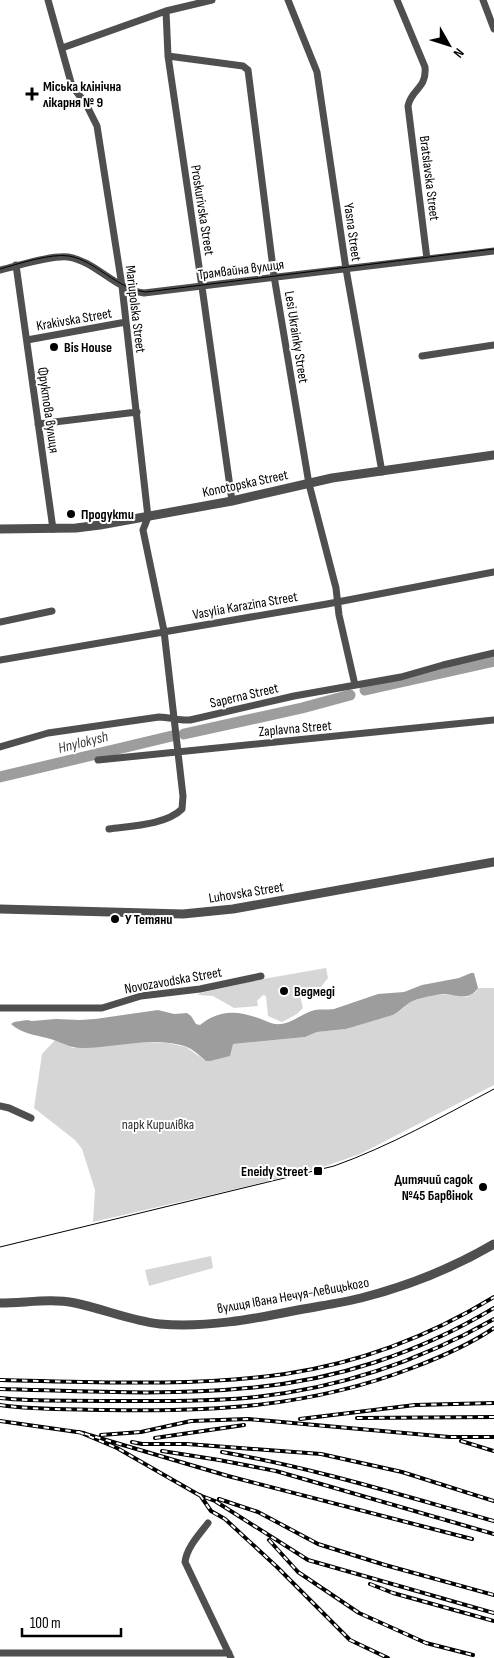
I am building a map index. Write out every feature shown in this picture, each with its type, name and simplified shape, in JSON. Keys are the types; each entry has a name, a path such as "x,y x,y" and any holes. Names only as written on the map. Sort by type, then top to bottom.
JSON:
{"street":[{"name":"Mariupolska Street","path":"48,0 72,86 86,104 97,126 122,286 148,517 143,530 164,631 183,796 182,809 169,818 146,824 109,829"},
{"path":"62,48 166,11 212,0"},
{"name":"Yasna Street","path":"288,0 317,72 346,269 382,472"},
{"name":"Bratslavska Street","path":"397,0 425,67 426,75 424,82 409,101 408,106 427,259"},
{"path":"483,0 494,28"},
{"name":"Proskurivska Street","path":"166,11 168,56 232,501"},
{"name":"Lesi Ukrainky Street","path":"168,56 247,68 274,278 309,484 336,588 339,614 355,685"},
{"name":"Трамвайна вулиця","path":"0,270 54,258 69,257 83,262 122,286 144,293 494,251"},
{"name":"Фруктова вулиця","path":"16,266 53,528"},
{"name":"Krakivska Street","path":"27,340 126,322"},
{"path":"422,356 494,345"},
{"path":"38,424 136,412"},
{"name":"Konotopska Street","path":"0,529 76,528 232,501 341,477 494,455"},
{"name":"Vasylia Karazina Street","path":"0,660 280,612 494,572"},
{"path":"0,622 52,611"},
{"name":"Saperna Street","path":"0,747 48,733 159,717 175,718 182,721 190,720 294,696 402,677 494,653"},
{"name":"Zaplavna Street","path":"98,760 494,720"},
{"name":"Luhovska Street","path":"0,909 184,914 233,909 494,862"},
{"name":"Novozavodska Street","path":"0,1008 102,1008 141,996 200,990 261,976"},
{"path":"0,1106 31,1118"},
{"name":"вулиця Івана Нечуя-Левицького","path":"0,1303 65,1301 159,1324 223,1323 361,1298 392,1289 444,1269 494,1244"},
{"path":"0,1653 230,1655 185,1562 186,1554 208,1523"}],"green space":[{"path":"326,968 328,978 316,993 300,996 303,1008 297,1014 282,1022 268,1016 266,996 263,995 257,1001 258,1006 234,1008 213,996 197,995 263,979"},
{"name":"парк Кирилівка","path":"478,988 494,988 494,1085 360,1154 323,1167 93,1222 95,1190 82,1149 75,1140 34,1108 42,1054 55,1040 73,1048 126,1043 168,1043 186,1047 206,1061 233,1044 305,1037 317,1032 346,1029 393,1015 411,1001 435,995 452,994 467,997 476,992"},
{"path":"211,1256 213,1268 149,1286 145,1270"}],"shaded area":[{"path":"474,973 478,988 471,995 443,994 420,999 409,1003 393,1015 346,1029 317,1032 305,1037 233,1044 230,1056 210,1061 206,1061 195,1051 187,1047 163,1042 84,1048 74,1047 23,1032 11,1024 27,1020 95,1019 158,1010 174,1014 187,1013 196,1024 200,1025 214,1016 228,1013 250,1015 271,1023 280,1024 315,1010 334,1009 378,994 404,992 422,985 459,978"}],"waterway":[{"name":"Hnylokysh","path":"365,690 494,661"},
{"name":"Hnylokysh","path":"184,734 302,708 350,695"},
{"name":"Hnylokysh","path":"0,777 172,736"}],"tram line":[{"path":"0,269 44,257 69,256 89,263 125,286 146,292 494,249"},
{"path":"0,1247 334,1166 395,1140 494,1089"}],"railway":[{"path":"0,1380 179,1382 214,1381 285,1374 340,1363 393,1346 445,1324 494,1297"},
{"path":"0,1389 185,1392 247,1388 312,1379 375,1362 406,1351 436,1339 494,1308"},
{"path":"0,1398 176,1401 246,1398 279,1394 343,1381 374,1372 435,1348 494,1319"},
{"path":"0,1405 53,1409 185,1410 223,1408 299,1399 374,1381 434,1360 475,1340 494,1328"},
{"path":"300,1419 415,1405 494,1403"},
{"path":"357,1418 494,1417"},
{"path":"101,1435 141,1432 191,1421 248,1419 449,1437 494,1437"},
{"path":"0,1421 84,1433"},
{"path":"155,1438 244,1425"},
{"path":"472,1539 228,1476 79,1432 117,1448 199,1495 215,1501 308,1560 494,1613"},
{"path":"461,1441 494,1451"},
{"path":"132,1442 321,1454 402,1472 494,1501"},
{"path":"162,1451 276,1471 494,1534"},
{"path":"222,1452 325,1474 494,1521"},
{"path":"200,1495 211,1511 225,1519 277,1567 350,1640 388,1658"},
{"path":"219,1499 258,1512 318,1544 385,1565 494,1595"},
{"path":"269,1540 298,1572 359,1613 426,1643 473,1655"},
{"path":"370,1584 393,1593 494,1621"}],"place":[{"name":"Міська клінічна лікарня № 9","path":"32,94"},
{"name":"Bis House","path":"54,347"},
{"name":"Продукти","path":"71,514"},
{"name":"У Тетяни","path":"115,919"},
{"name":"Ведмеді","path":"284,991"},
{"name":"Eneidy Street","path":"318,1171"},
{"name":"Дитячий садок №45 Барвінок","path":"483,1187"}]}
